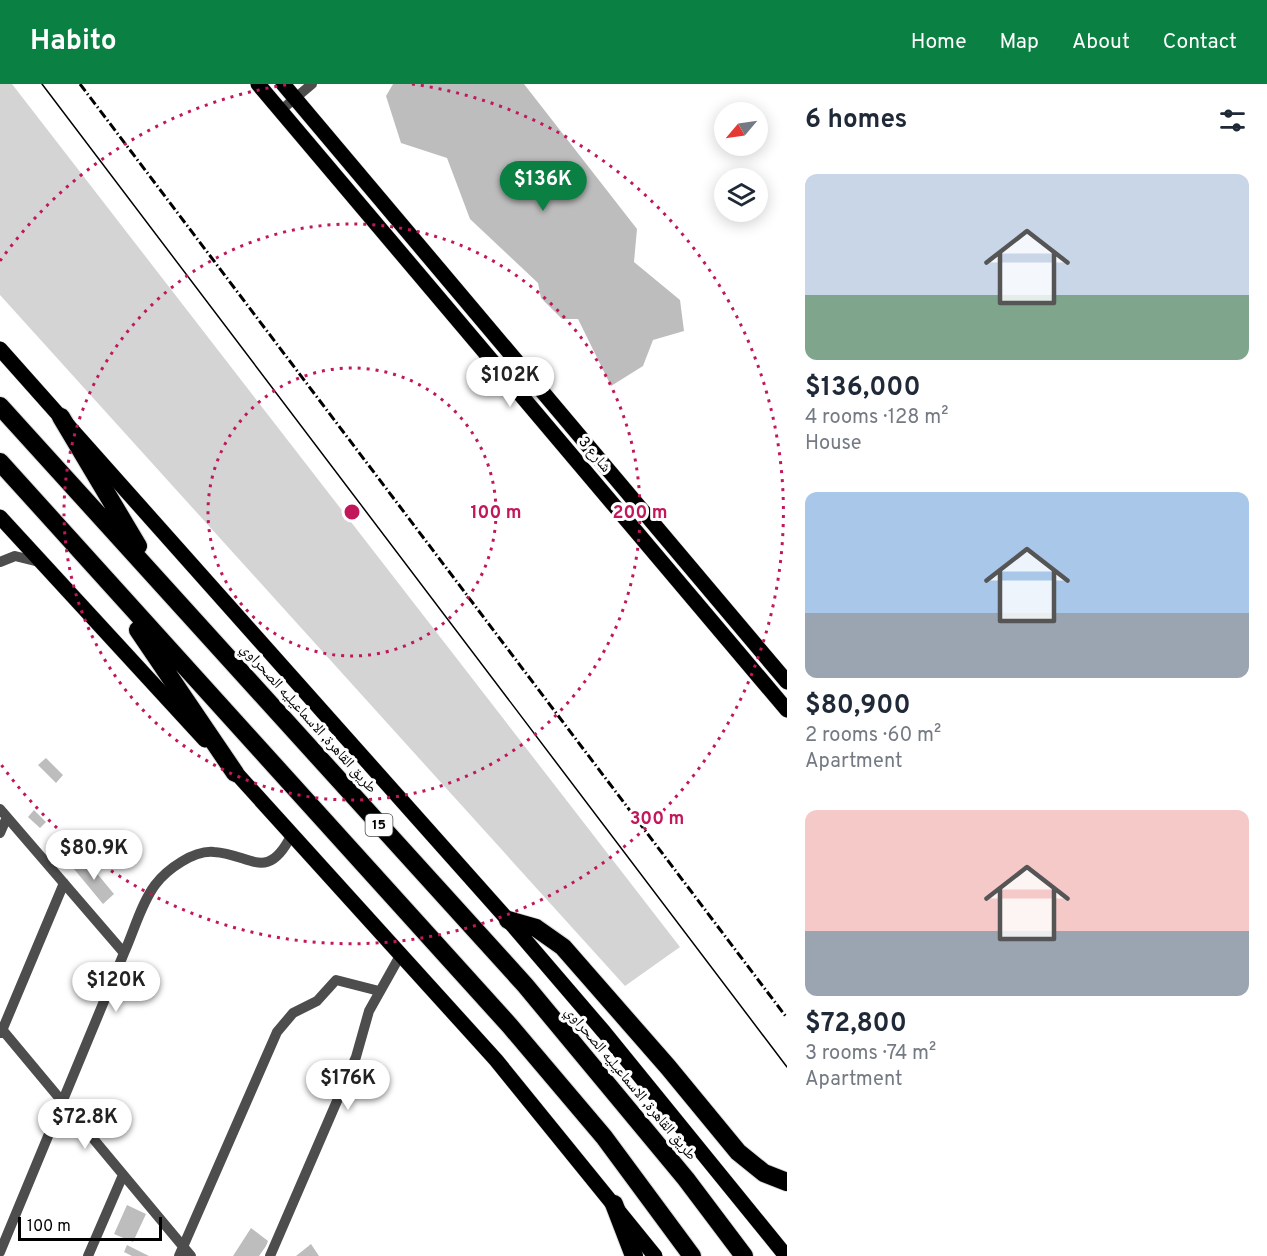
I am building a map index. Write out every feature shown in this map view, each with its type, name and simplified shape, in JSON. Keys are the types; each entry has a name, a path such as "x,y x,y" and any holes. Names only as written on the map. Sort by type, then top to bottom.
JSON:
{"highway":[{"name":"طريق القاهرة, الاسماعيليه الصحراوي","path":"0,406 525,985 686,1179 744,1256"},
{"path":"62,417 159,581"},
{"name":"15","path":"0,462 510,1026 604,1137 692,1256"},
{"path":"98,571 236,773"},
{"path":"508,920 536,928 563,947 668,1067 724,1137 755,1167 787,1182"},
{"path":"614,1204 634,1256"}],"main road":[{"name":"شارع 3","path":"283,84 787,682"},
{"name":"شارع 3","path":"265,87 280,111 787,710"},
{"path":"0,349 508,920 604,1032 786,1256"},
{"path":"0,517 292,834 496,1060 655,1256"}],"street":[{"path":"280,111 312,84"},
{"path":"0,562 15,556 43,564"},
{"path":"4,813 124,953"},
{"path":"0,833 4,813"},
{"path":"11,1256 1,1247 155,884 176,866 200,854 212,851 249,863 267,861 277,857 285,849 292,834"},
{"path":"64,883 1,1031 123,1175 181,1251 191,1256"},
{"path":"270,1256 356,1057 369,1011 401,954"},
{"path":"181,1251 277,1032 285,1020 293,1013 318,1001 336,980 379,991"},
{"path":"88,1256 123,1175"}],"shaded area":[{"path":"0,84 12,84 680,947 625,986 0,295"}],"building":[{"path":"393,84 524,84 637,229 634,262 680,300 684,331 653,340 643,366 611,386 578,319 562,319 541,298 538,283 470,219 447,158 401,143 386,96"},
{"path":"46,758 63,775 56,783 38,765"},
{"path":"34,810 46,822 40,828 28,817"},
{"path":"85,859 114,894 103,904 74,869"},
{"path":"127,1205 146,1214 133,1242 114,1234"},
{"path":"251,1228 268,1241 266,1246 259,1256 233,1256"},
{"path":"311,1244 319,1256 296,1256"},
{"path":"127,1245 149,1256 132,1256 124,1252"}],"tram line":[{"path":"42,84 787,1067"}],"railway":[{"path":"80,84 787,1018"}]}
